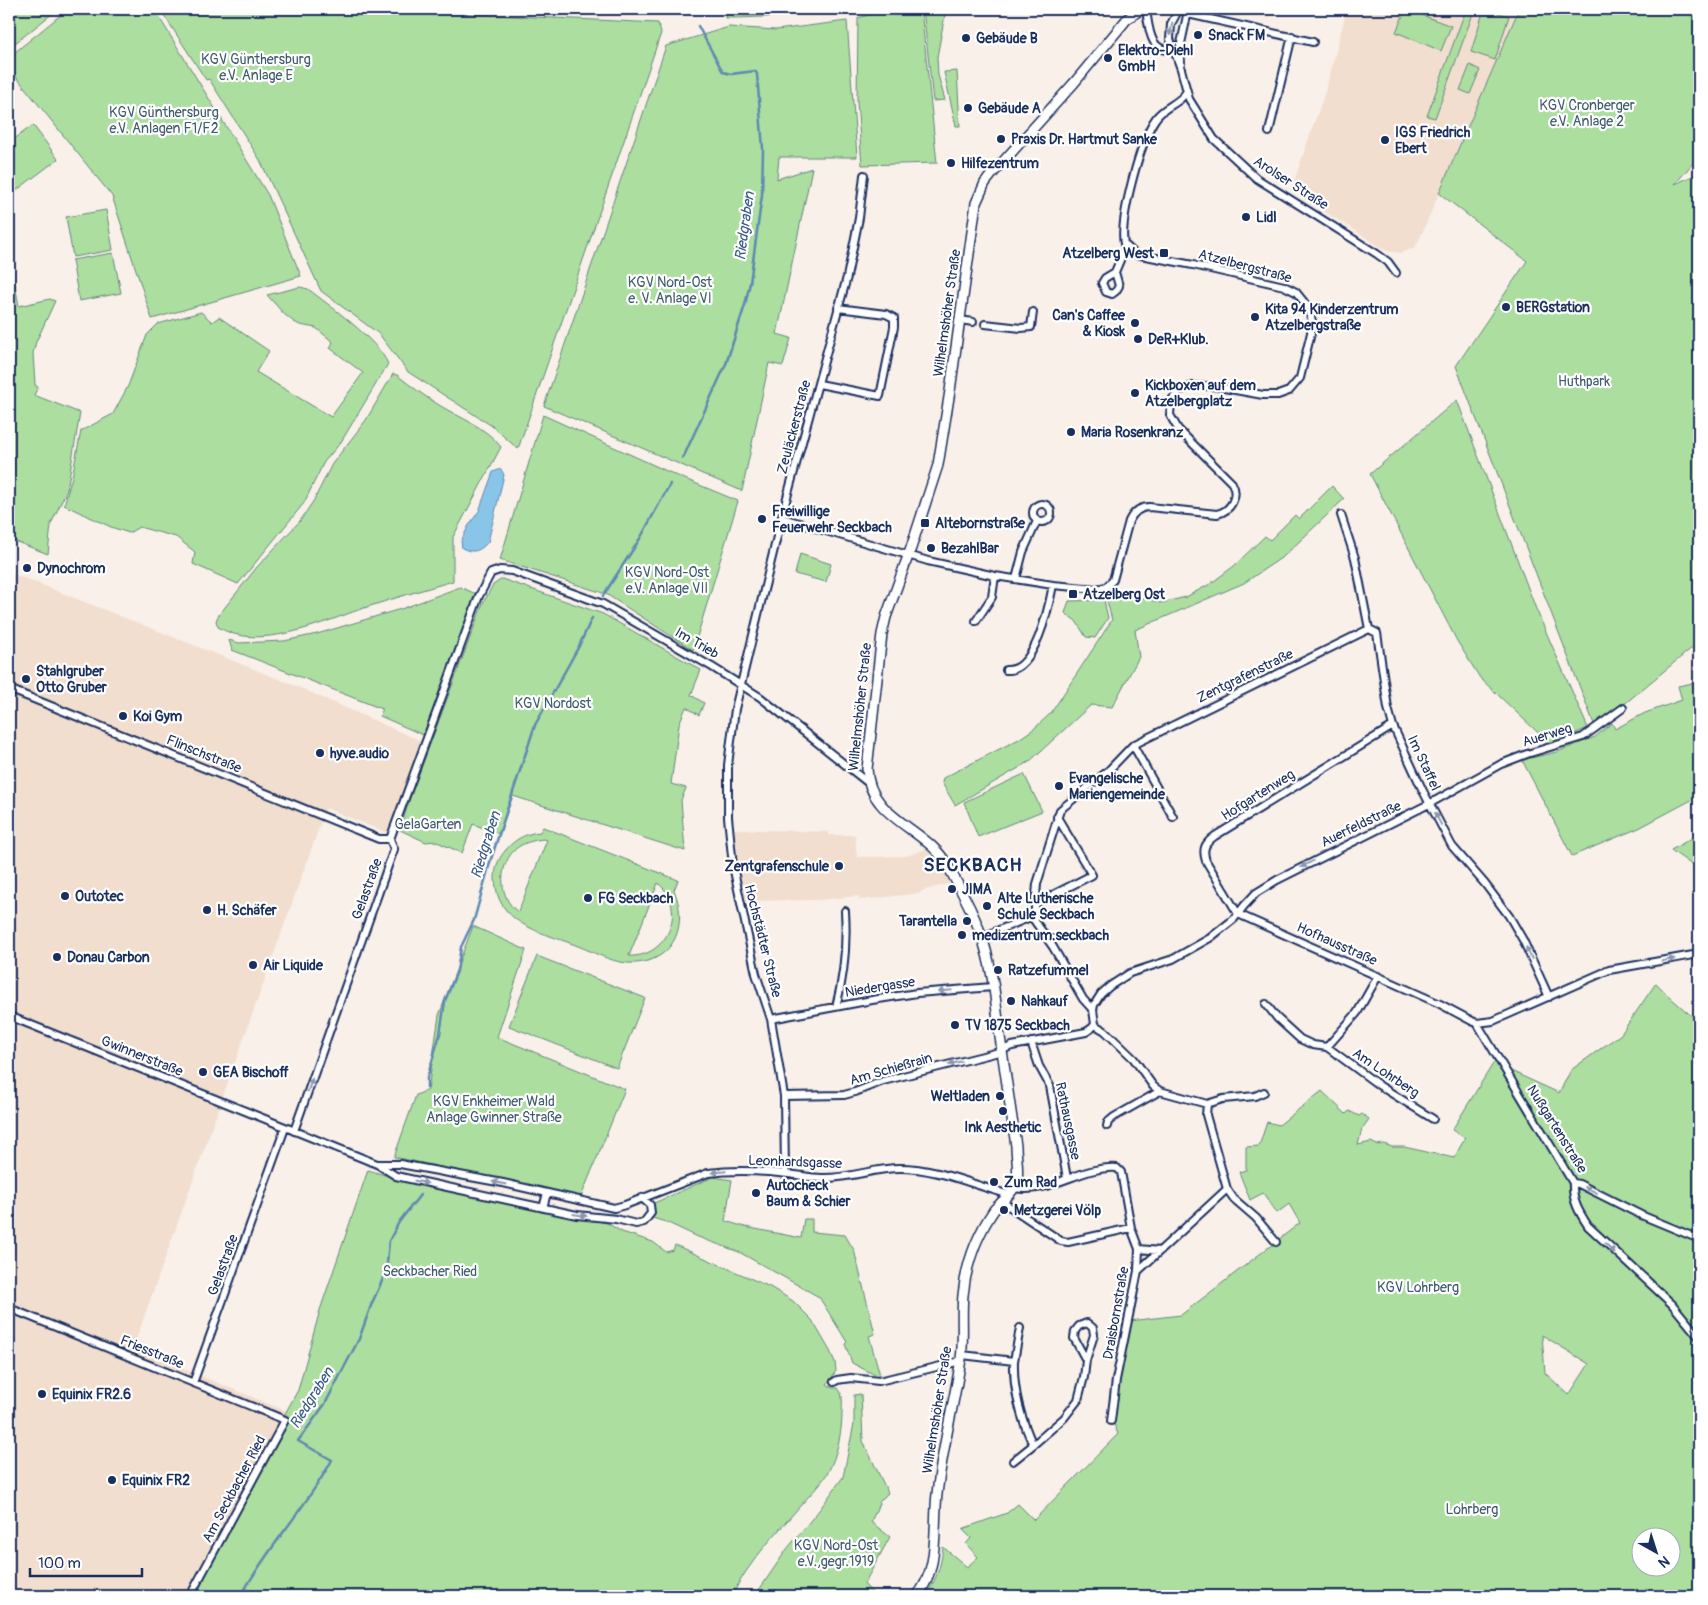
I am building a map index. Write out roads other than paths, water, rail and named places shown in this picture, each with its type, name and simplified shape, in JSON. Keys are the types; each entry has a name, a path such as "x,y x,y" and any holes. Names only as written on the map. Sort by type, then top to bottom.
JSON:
{"main road":[{"name":"Wilhelmshöher Straße","path":"917,1596 929,1575 933,1556 937,1494 961,1358 963,1297 968,1265 980,1234 1017,1183 1016,1146 993,986 982,937 944,859 933,847 889,813 867,782 882,634 886,617 938,465 950,395 976,203 985,183 1127,20 1141,9"}],"street":[{"path":"1146,9 1152,40 1160,48 1177,49 1187,10 1312,42"},
{"name":"Arolser Straße","path":"1179,9 1171,24 1170,38 1177,49 1189,99 1214,139 1256,178 1377,254 1388,262 1396,273"},
{"path":"1269,132 1292,36"},
{"path":"1115,272 1126,246 1123,235 1127,209 1136,168 1146,137 1157,116 1164,109 1180,100 1186,91"},
{"name":"Zeuläckerstraße","path":"741,685 782,518 853,250 864,175"},
{"name":"Atzelbergstraße","path":"908,555 928,562 996,576 1053,585 1104,588 1112,583 1129,522 1133,514 1140,509 1149,507 1212,514 1221,513 1234,500 1235,488 1232,483 1178,429 1170,415 1171,401 1180,390 1187,387 1213,386 1263,395 1284,393 1293,388 1300,378 1311,334 1312,320 1308,307 1302,298 1290,289 1193,265 1139,255 1131,252 1126,246"},
{"path":"819,384 880,396 894,327 894,318 886,314 838,308"},
{"path":"985,324 1021,328 1031,327 1033,312"},
{"path":"960,320 973,322"},
{"name":"Im Staffel","path":"1341,515 1355,558 1368,629 1376,633 1388,708 1393,726 1452,846 1485,884 1509,916 1523,940 1549,997"},
{"path":"782,518 908,555"},
{"path":"1016,579 1022,552 1037,522"},
{"name":"Im Trieb","path":"491,573 500,570 512,571 603,604 760,696 867,782"},
{"name":"Gelastraße","path":"294,1131 394,849 390,839 479,596 491,573"},
{"path":"976,621 992,597 996,576"},
{"path":"1006,670 1013,671 1020,666 1034,647 1042,630 1053,585"},
{"name":"Zentgrafenstraße","path":"1033,916 1037,884 1057,817 1064,806 1109,770 1133,745 1368,629"},
{"name":"Hochstädter Straße","path":"741,685 733,721 728,765 728,817 732,860 748,940 758,984 771,1019 784,1096 785,1173"},
{"name":"Flinschstraße","path":"9,689 379,839 390,839"},
{"name":"Auerweg","path":"1501,764 1583,737 1623,708"},
{"name":"Hofgartenweg","path":"1238,914 1206,861 1204,853 1206,844 1215,836 1393,726"},
{"path":"1133,745 1173,817"},
{"name":"Auerfeldstraße","path":"1238,914 1256,893 1277,880 1430,804 1501,764"},
{"path":"1034,904 1092,875 1057,817"},
{"path":"836,1007 844,966 846,940 845,911"},
{"path":"1093,1010 1101,994 1117,981 1130,973 1166,962 1181,955 1218,932 1234,920 1238,914"},
{"name":"Hofhausstraße","path":"1238,914 1378,976 1477,1023"},
{"path":"982,937 1033,916 1038,928 1053,947 1083,999 1093,1010 1096,1020 1095,1025 1084,1033 1031,1042 1002,1050"},
{"path":"1477,1023 1493,1021 1604,972 1699,954"},
{"path":"1327,1047 1357,1013 1378,976"},
{"name":"Niedergasse","path":"771,1019 917,993 993,986"},
{"name":"Am Lohrberg","path":"1266,1004 1282,1023 1300,1038 1313,1045 1327,1047 1380,1086 1433,1118"},
{"name":"Gwinnerstraße","path":"9,1016 377,1164 396,1176 578,1215 627,1222"},
{"name":"Nußgartenstraße","path":"1477,1023 1573,1183 1579,1184 1641,1215 1699,1239"},
{"path":"1095,1025 1105,1031 1134,1058 1153,1086 1160,1091 1207,1104 1223,1098 1255,1096 1264,1092"},
{"name":"Rathausgasse","path":"1031,1042 1039,1066 1050,1086 1067,1178"},
{"name":"Am Schießrain","path":"784,1096 844,1095 883,1081 1002,1050"},
{"path":"1107,1126 1108,1122 1114,1117 1160,1091"},
{"path":"1207,1104 1206,1115 1227,1189 1234,1199 1256,1218 1276,1242"},
{"name":"Gelastraße","path":"193,1383 286,1128"},
{"name":"Gwinnerstraße","path":"377,1164 400,1164 547,1193 607,1207"},
{"name":"Leonhardsgasse","path":"607,1207 617,1208 625,1206 708,1173 722,1171 785,1173 815,1178 839,1178 869,1171 908,1168 930,1172 1008,1194"},
{"name":"Draisbornstraße","path":"1008,1194 1099,1169 1109,1168 1121,1172 1131,1228 1139,1249 1138,1271 1116,1380 1111,1421"},
{"path":"1573,1183 1574,1200 1578,1211 1588,1226 1672,1304 1699,1336"},
{"path":"1138,1271 1227,1189"},
{"path":"543,1208 547,1193"},
{"path":"1008,1194 1061,1241 1068,1242 1131,1228"},
{"path":"625,1206 621,1213 627,1222 640,1224 648,1218 651,1212 650,1206 642,1198"},
{"path":"603,1218 610,1213 607,1207"},
{"path":"1139,1249 1160,1251"},
{"name":"Friesstraße","path":"9,1308 285,1420"},
{"path":"1013,1461 1064,1418 1078,1400 1084,1378 1086,1360 1094,1335 1093,1328 1086,1323 1079,1326 1074,1334 1074,1338 1086,1360"},
{"path":"1020,1328 1014,1361 1014,1381 1026,1431 1033,1444"},
{"path":"834,1382 851,1378 878,1381 961,1358 1014,1361"},
{"name":"Am Seckbacher Ried","path":"190,1596 285,1420"}],"water":[{"path":"501,469 504,475 488,542 476,551 466,550 462,548 461,541 479,511 493,472"}],"waterway":[{"name":"Riedgraben","path":"683,458 726,364 745,305 750,283 762,195 763,149 757,74 755,71 731,74 723,72 698,26"},
{"name":"Riedgraben","path":"603,596 641,537 670,484"},
{"name":"Riedgraben","path":"427,1088 427,1078 440,1034 445,1001 457,971 461,947 474,920 491,859 535,725 579,646 592,618"},
{"name":"Riedgraben","path":"241,1596 251,1578 322,1478 332,1460 298,1441 325,1404 359,1339 382,1281 387,1263 389,1241 399,1222 420,1195"}],"tram line":[{"path":"593,9 699,12 765,9"}],"place":[{"name":"Snack FM","path":"1198,35"},
{"name":"Gebäude B","path":"966,38"},
{"name":"Elektro-Diehl GmbH","path":"1108,58"},
{"name":"Gebäude A","path":"968,108"},
{"name":"Praxis Dr. Hartmut Sanke","path":"1001,139"},
{"name":"IGS Friedrich Ebert","path":"1385,140"},
{"name":"Hilfezentrum","path":"951,163"},
{"name":"Lidl","path":"1246,217"},
{"name":"Atzelberg West","path":"1164,253"},
{"name":"BERGstation","path":"1506,307"},
{"name":"Kita 94 Kinderzentrum Atzelbergstraße","path":"1255,317"},
{"name":"Can's Caffee & Kiosk","path":"1135,323"},
{"name":"DeR+Klub.","path":"1138,339"},
{"name":"Kickboxen auf dem Atzelbergplatz","path":"1135,393"},
{"name":"Maria Rosenkranz","path":"1071,432"},
{"name":"Freiwillige Feuerwehr Seckbach","path":"762,519"},
{"name":"Altebornstraße","path":"925,523"},
{"name":"BezahlBar","path":"931,548"},
{"name":"Dynochrom","path":"27,568"},
{"name":"Atzelberg Ost","path":"1073,594"},
{"name":"Stahlgruber Otto Gruber","path":"26,679"},
{"name":"Koi Gym","path":"123,716"},
{"name":"hyve.audio","path":"320,753"},
{"name":"Evangelische Mariengemeinde","path":"1059,786"},
{"name":"Zentgrafenschule","path":"839,866"},
{"name":"JIMA","path":"952,889"},
{"name":"Outotec","path":"65,896"},
{"name":"FG Seckbach","path":"588,898"},
{"name":"Alte Lutherische Schule Seckbach","path":"987,906"},
{"name":"H. Schäfer","path":"207,910"},
{"name":"Tarantella","path":"967,921"},
{"name":"medizentrum:seckbach","path":"962,935"},
{"name":"Donau Carbon","path":"57,957"},
{"name":"Air Liquide","path":"253,965"},
{"name":"Ratzefummel","path":"998,970"},
{"name":"Nahkauf","path":"1011,1001"},
{"name":"TV 1875 Seckbach","path":"955,1025"},
{"name":"GEA Bischoff","path":"203,1072"},
{"name":"Weltladen","path":"1000,1096"},
{"name":"Ink Aesthetic","path":"1003,1111"},
{"name":"Zum Rad","path":"994,1182"},
{"name":"Autocheck Baum & Schier","path":"756,1193"},
{"name":"Metzgerei Völp","path":"1004,1210"},
{"name":"Equinix FR2.6","path":"42,1394"},
{"name":"Equinix FR2","path":"112,1480"}],"district":[{"name":"SECKBACH","path":"973,865"}],"park label":[{"name":"KGV Günthersburg e.V. Anlage E","path":"256,68"},
{"name":"KGV Cronberger e.V. Anlage 2","path":"1587,114"},
{"name":"KGV Günthersburg e.V. Anlagen F1/F2","path":"164,120"},
{"name":"KGV Nord-Ost e. V. Anlage VI","path":"670,290"},
{"name":"Huthpark","path":"1584,381"},
{"name":"KGV Nord-Ost e.V. Anlage VII","path":"667,580"},
{"name":"KGV Nordost","path":"553,703"},
{"name":"GelaGarten","path":"428,824"},
{"name":"KGV Enkheimer Wald Anlage Gwinner Straße","path":"494,1110"},
{"name":"Seckbacher Ried","path":"430,1271"},
{"name":"KGV Lohrberg","path":"1418,1287"},
{"name":"Lohrberg","path":"1472,1509"},
{"name":"KGV Nord-Ost e.V.,gegr.1919","path":"836,1554"}]}
